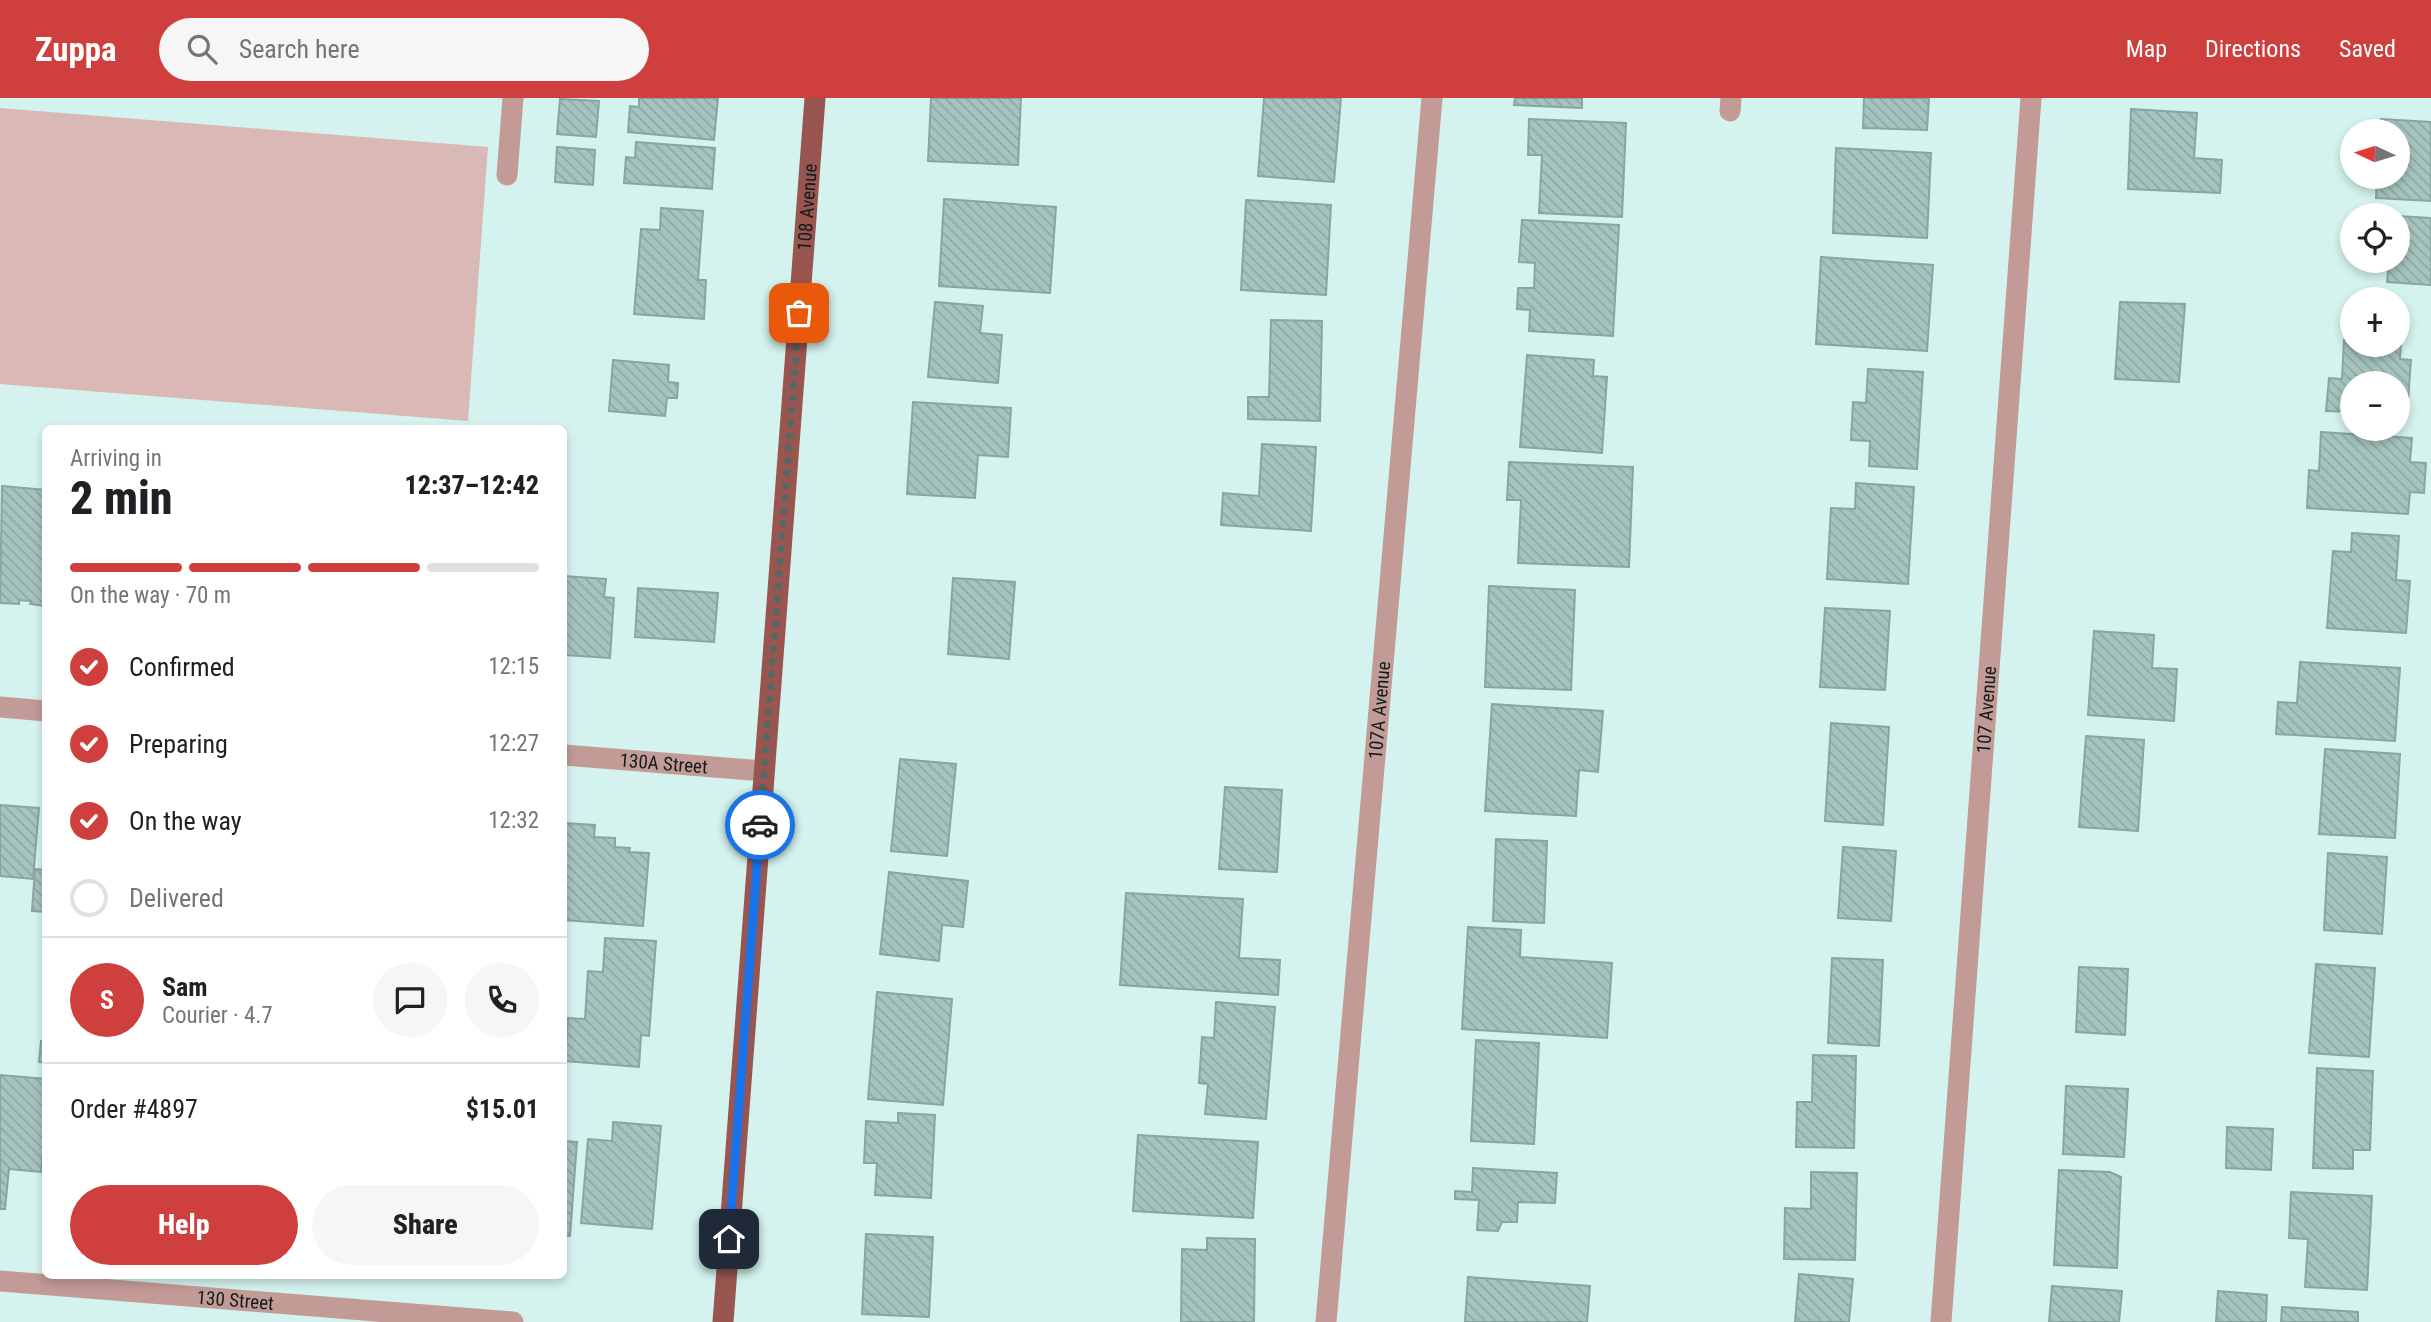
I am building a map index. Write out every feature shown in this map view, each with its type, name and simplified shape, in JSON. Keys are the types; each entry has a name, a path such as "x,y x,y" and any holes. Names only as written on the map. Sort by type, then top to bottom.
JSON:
{"main road":[{"name":"108 Avenue","path":"723,1322 815,98"}],"street":[{"path":"507,175 513,98"},
{"name":"107A Avenue","path":"1326,1322 1432,98"},
{"name":"107 Avenue","path":"1941,1322 2031,98"},
{"path":"0,707 42,711"},
{"name":"130A Street","path":"567,755 764,771"},
{"name":"130 Street","path":"0,1281 513,1322"}],"shaded area":[{"path":"0,108 488,147 468,421 0,384"}],"building":[{"path":"639,98 718,98 714,140 628,132 630,106 639,107"},
{"path":"931,98 1021,98 1018,165 928,161"},
{"path":"1264,98 1341,98 1334,182 1258,176"},
{"path":"1515,98 1582,98 1582,108 1514,105"},
{"path":"1864,98 1929,98 1927,130 1863,128"},
{"path":"560,99 599,101 596,137 557,134"},
{"path":"2131,109 2197,113 2194,158 2222,160 2220,193 2128,189"},
{"path":"1529,119 1626,123 1622,217 1539,213 1542,155 1528,155"},
{"path":"2410,121 2431,122 2431,201 2376,198 2376,189 2410,189"},
{"path":"636,142 715,148 712,189 624,183 626,157 635,158"},
{"path":"557,147 595,150 593,185 555,182"},
{"path":"1836,148 1931,153 1927,238 1833,233"},
{"path":"944,199 1056,207 1050,293 939,286"},
{"path":"1246,200 1331,205 1326,295 1241,290"},
{"path":"661,208 703,211 698,280 706,280 704,319 634,314 641,229 660,230"},
{"path":"2410,217 2431,218 2431,285 2387,282 2388,273 2410,273"},
{"path":"1522,220 1619,225 1613,336 1529,331 1530,310 1517,309 1518,288 1534,288 1535,263 1519,262"},
{"path":"1821,257 1933,265 1927,351 1816,344"},
{"path":"935,302 983,306 980,333 1002,335 998,383 928,377"},
{"path":"2120,302 2185,304 2179,382 2115,379"},
{"path":"1271,320 1322,321 1320,421 1248,419 1248,397 1269,397"},
{"path":"1527,355 1594,360 1593,376 1607,377 1602,453 1520,447"},
{"path":"2343,357 2400,357 2411,360 2410,374 2410,371 2342,371"},
{"path":"613,360 669,365 668,382 678,383 677,398 667,398 665,416 609,411"},
{"path":"1868,369 1923,372 1917,469 1869,466 1870,441 1851,440 1853,402 1866,403"},
{"path":"2329,378 2340,379 2340,412 2326,411"},
{"path":"913,402 1011,408 1008,457 978,455 975,498 907,494"},
{"path":"2321,432 2340,433 2340,441 2410,441 2412,438 2410,462 2426,463 2424,493 2410,492 2408,514 2307,508 2309,470 2319,471"},
{"path":"1262,444 1316,447 1311,531 1221,525 1223,493 1259,496"},
{"path":"1509,462 1633,467 1629,567 1518,563 1521,500 1507,500"},
{"path":"1856,483 1914,487 1908,584 1827,579 1831,508 1855,509"},
{"path":"2,486 42,490 42,606 19,600 19,604 0,603"},
{"path":"2352,533 2399,536 2396,580 2410,581 2406,633 2327,628 2333,551 2351,552"},
{"path":"567,576 606,579 604,597 614,598 610,658 567,655"},
{"path":"953,578 1015,582 1009,659 948,654"},
{"path":"1489,586 1575,590 1571,690 1485,687"},
{"path":"638,588 718,593 714,642 635,637"},
{"path":"1825,608 1890,611 1885,690 1820,687"},
{"path":"2094,631 2154,635 2152,668 2177,669 2174,721 2088,715"},
{"path":"2300,662 2400,668 2395,741 2276,734 2278,702 2297,703"},
{"path":"1492,704 1603,711 1598,772 1579,770 1576,816 1485,811"},
{"path":"1831,723 1889,727 1883,825 1825,821"},
{"path":"2086,736 2144,740 2138,831 2079,827"},
{"path":"2325,749 2400,754 2395,838 2319,834"},
{"path":"900,759 956,764 947,856 891,851"},
{"path":"1225,787 1282,790 1277,872 1219,869"},
{"path":"0,805 39,808 33,879 0,876"},
{"path":"567,823 595,825 594,837 615,838 615,847 630,848 629,852 649,853 643,926 567,920"},
{"path":"1496,839 1547,841 1544,923 1493,921"},
{"path":"1843,847 1896,851 1891,921 1838,918"},
{"path":"2328,853 2387,857 2382,934 2324,930"},
{"path":"35,869 42,870 42,912 32,911"},
{"path":"889,872 968,881 963,927 942,925 939,961 880,954"},
{"path":"1126,893 1243,899 1239,958 1280,960 1278,995 1120,985"},
{"path":"1468,927 1521,930 1520,957 1612,963 1607,1038 1462,1029"},
{"path":"605,938 656,941 649,1036 641,1035 639,1067 567,1061 568,1018 585,1019 588,971 603,972"},
{"path":"1832,958 1883,960 1879,1046 1828,1043"},
{"path":"2316,964 2375,968 2369,1057 2309,1053"},
{"path":"2079,967 2128,969 2125,1035 2076,1032"},
{"path":"877,992 952,999 943,1105 868,1099"},
{"path":"1216,1002 1275,1007 1266,1119 1205,1114 1208,1084 1199,1083 1202,1037 1214,1038"},
{"path":"1476,1040 1539,1043 1534,1144 1471,1141"},
{"path":"41,1041 42,1041 42,1062 39,1062"},
{"path":"1813,1055 1856,1056 1854,1148 1796,1147 1797,1102 1812,1102"},
{"path":"2317,1068 2373,1071 2370,1150 2353,1150 2353,1169 2313,1168"},
{"path":"0,1075 42,1079 41,1172 9,1169 5,1209 0,1209"},
{"path":"2066,1086 2128,1089 2124,1157 2063,1154"},
{"path":"898,1113 935,1115 931,1198 875,1195 877,1163 864,1163 866,1121 898,1123"},
{"path":"613,1122 661,1126 652,1229 581,1223 588,1139 612,1141"},
{"path":"2227,1127 2273,1129 2271,1170 2226,1168"},
{"path":"1138,1135 1258,1142 1253,1218 1133,1211"},
{"path":"567,1141 577,1142 570,1236 567,1236"},
{"path":"1473,1168 1557,1173 1555,1203 1518,1202 1517,1222 1502,1222 1498,1231 1477,1230 1479,1200 1455,1199 1455,1191 1472,1192"},
{"path":"2059,1170 2110,1172 2121,1177 2117,1268 2054,1265"},
{"path":"1811,1172 1857,1173 1855,1260 1784,1259 1785,1208 1811,1209"},
{"path":"2291,1192 2372,1196 2367,1290 2305,1287 2308,1239 2289,1238"},
{"path":"866,1234 933,1237 929,1317 862,1314"},
{"path":"1207,1238 1255,1239 1254,1322 1181,1322 1182,1249 1207,1250"},
{"path":"1799,1274 1853,1279 1849,1322 1795,1322"},
{"path":"1468,1277 1590,1286 1587,1322 1465,1322"},
{"path":"2052,1286 2122,1291 2119,1322 2049,1322"},
{"path":"2218,1291 2267,1295 2266,1322 2216,1322"},
{"path":"2282,1307 2358,1312 2358,1322 2281,1322"}],"way so far":[{"path":"760,825 799,313"}],"route":[{"path":"729,1239 760,825"}]}
